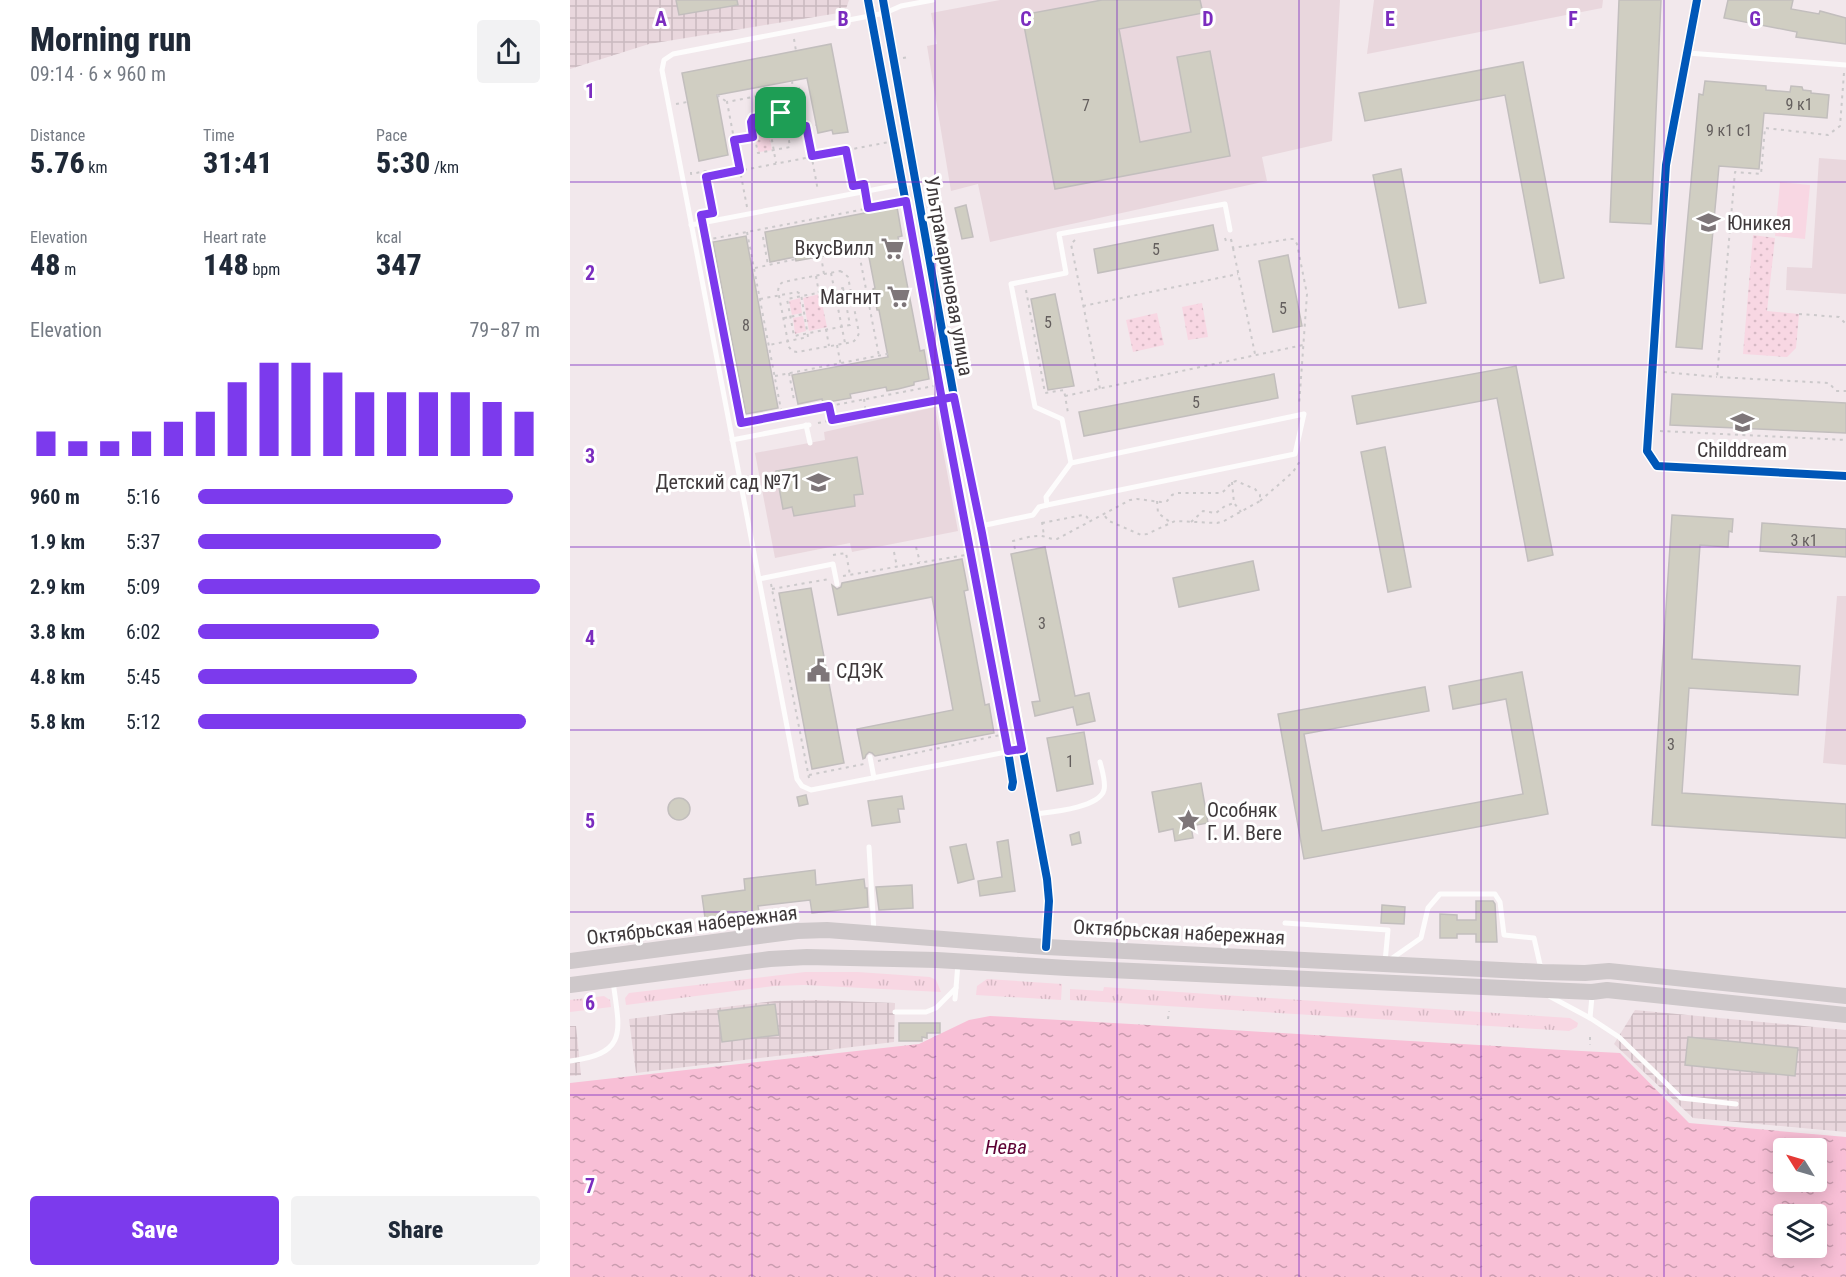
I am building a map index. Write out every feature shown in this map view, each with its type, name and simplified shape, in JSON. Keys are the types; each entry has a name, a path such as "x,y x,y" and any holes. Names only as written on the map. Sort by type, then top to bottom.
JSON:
{"main road":[{"name":"Октябрьская набережная","path":"570,961 797,931 827,930 1046,947 1542,972 1609,971 1846,996"},
{"name":"Октябрьская набережная","path":"570,985 770,959 807,957 958,961 1076,969 1600,991 1846,1015"}],"street":[{"name":"Ультрамариновая улица","path":"882,0 954,397 981,526 1047,879 1049,901 1046,947"},
{"path":"1697,0 1666,165 1647,451 1657,466 1846,476"}],"lane":[{"path":"933,0 901,6 885,13 673,54 664,60 662,70 797,778 802,786 811,790 1022,749"},
{"path":"1686,52 1845,65"},
{"path":"691,225 915,182"},
{"path":"1071,463 1062,419 1035,407 1011,284 1066,273 1059,234 1225,204 1227,232"},
{"path":"981,526 1033,515 1039,507 1047,505 1295,454 1304,414 1071,463 1046,497 1047,505"},
{"path":"732,440 807,425 810,442"},
{"path":"759,579 833,564 837,581"},
{"path":"870,760 874,778"},
{"path":"1035,814 1083,805 1101,796 1105,788 1100,762"},
{"path":"869,847 874,935"},
{"path":"1385,963 1421,938 1428,908 1440,894 1495,894 1500,902 1504,935 1534,938 1542,972"},
{"path":"1284,923 1388,930 1385,963"},
{"path":"955,999 958,961"},
{"path":"570,1061 598,1056 608,1050 614,1042 619,1025 612,979"},
{"path":"895,1012 926,1012 936,1008 956,988"},
{"path":"1537,990 1590,1018 1619,1037 1681,1098 1736,1104"},
{"path":"1590,1018 1600,991"}],"path":[{"path":"793,31 796,51"},
{"path":"879,53 883,74"},
{"path":"1718,377 1735,172 1761,174 1765,128 1828,135 1840,126 1845,65"},
{"path":"792,81 794,89"},
{"path":"727,102 799,88 819,195"},
{"path":"717,95 727,102 747,208"},
{"path":"764,95 776,163"},
{"path":"784,113 788,130 790,147 774,152 758,153 751,120 784,113"},
{"path":"1840,116 1846,116"},
{"path":"771,133 816,124"},
{"path":"734,140 753,137"},
{"path":"706,177 892,141 897,151"},
{"path":"846,150 853,186 864,184 868,208"},
{"path":"689,162 691,174 705,171 713,213 701,215 743,437"},
{"path":"903,184 908,213"},
{"path":"706,240 814,221 906,201"},
{"path":"747,232 782,415"},
{"path":"1227,232 1226,241 1232,240"},
{"path":"1227,232 1232,240 1256,356"},
{"path":"763,237 768,265"},
{"path":"1075,239 1071,244 1100,389"},
{"path":"1233,249 1290,239 1294,239 1297,244 1307,294 1299,409"},
{"path":"824,274 822,255 859,248 879,356"},
{"path":"754,268 796,260"},
{"path":"840,272 848,277 859,333 857,338 853,342 792,351 783,318 779,285 783,282 831,273 840,272"},
{"path":"831,273 845,343"},
{"path":"1083,306 1238,274"},
{"path":"816,276 819,293"},
{"path":"843,288 850,325 794,336 787,299 835,290 843,288"},
{"path":"1029,288 1025,292 1045,393 1064,390 1069,416"},
{"path":"760,299 797,292 801,296 808,333 806,338 769,345"},
{"path":"783,318 804,314"},
{"path":"1799,314 1839,317 1846,324"},
{"path":"826,330 829,346"},
{"path":"837,345 841,364"},
{"path":"1065,396 1303,345"},
{"path":"774,376 887,354 887,357"},
{"path":"1660,372 1829,383 1836,391 1846,391"},
{"path":"789,373 794,400"},
{"path":"937,373 944,411"},
{"path":"741,423 894,391 939,385"},
{"path":"807,425 954,397"},
{"path":"864,399 866,414"},
{"path":"829,406 832,420"},
{"path":"1655,431 1846,440"},
{"path":"1103,514 1109,521 1141,535 1170,522 1217,523 1260,501 1293,472 1304,456"},
{"path":"956,478 960,499"},
{"path":"1232,482 1236,481 1255,489 1260,495 1260,501"},
{"path":"1015,549 1013,541 1038,536 1044,536 1049,540 1057,539 1130,500 1167,501 1177,493 1221,493 1232,482"},
{"path":"1232,482 1234,503 1241,512"},
{"path":"1157,501 1158,513 1170,522"},
{"path":"1191,522 1203,511 1216,513 1234,503"},
{"path":"1039,507 1044,536"},
{"path":"1042,523 1083,515 1087,516 1090,522"},
{"path":"969,545 973,565"},
{"path":"916,547 920,563"},
{"path":"894,552 897,567"},
{"path":"824,557 846,553 850,575"},
{"path":"772,589 837,581 850,575 971,554"},
{"path":"770,577 811,790"},
{"path":"1002,723 1008,751"},
{"path":"809,775 870,760 1005,734"},
{"path":"1168,1011 1168,1019"},
{"path":"1590,1037 1590,1045"}],"shaded area":[{"path":"570,0 849,0 845,12 649,44 570,69"},
{"path":"1000,0 1340,0 1332,141 1262,157 1267,181 990,242 978,184 951,191 927,46 937,44 931,13"},
{"path":"1374,0 1603,0 1602,8 1367,54"},
{"path":"1819,158 1846,160 1846,294 1786,290 1787,267 1812,268"},
{"path":"935,407 958,531 852,552 850,543 775,558 755,453 825,440 824,432"},
{"path":"1837,596 1846,596 1846,765 1823,763"},
{"path":"775,1001 895,1003 894,1042 636,1073 629,1019"},
{"path":"1635,1010 1846,1030 1846,1132 1693,1118 1614,1044"},
{"path":"570,1026 576,1026 581,1075 570,1076"}],"green space":[{"path":"766,118 772,150 760,152 752,122"},
{"path":"1780,182 1810,185 1805,239 1775,236"},
{"path":"1753,235 1775,238 1767,311 1799,314 1796,348 1787,357 1743,354"},
{"path":"820,294 827,327 809,331 803,298"},
{"path":"800,298 802,313 792,315 789,301"},
{"path":"1202,303 1208,337 1188,340 1182,307"},
{"path":"1157,313 1164,345 1133,352 1126,320"},
{"path":"803,316 806,331 795,334 793,318"},
{"path":"805,972 858,972 930,977 936,980 941,992 804,985 774,986 626,1005 625,998 629,993"},
{"path":"987,979 1062,984 1061,1000 976,995 977,986"},
{"path":"1104,987 1570,1018 1578,1023 1577,1027 1569,1031 1070,1000 1070,989 1103,991"},
{"path":"604,996 610,1000 611,1007 570,1012 570,1000"}],"water":[{"name":"Нева","path":"990,1016 1620,1053 1689,1123 1846,1137 1846,1277 570,1277 570,1083 919,1044 969,1020"}],"building":[{"path":"676,0 737,0 738,5 679,15"},
{"path":"1102,0 1200,0 1203,13 1119,29 1140,142 1191,132 1177,57 1210,51 1230,156 1055,189 1022,15"},
{"path":"1619,0 1661,0 1651,224 1610,222"},
{"path":"1728,0 1793,0 1791,9 1819,14 1820,11 1846,18 1846,44 1796,37 1797,32 1724,18"},
{"path":"831,44 848,132 833,134 832,130 818,133 807,78 717,95 728,155 699,161 682,73"},
{"path":"1523,62 1564,278 1540,283 1505,95 1365,121 1359,93"},
{"path":"1705,81 1766,86 1766,90 1790,92 1791,86 1802,87 1803,90 1811,91 1811,93 1829,95 1827,118 1764,113 1759,169 1719,166 1702,349 1676,347 1699,94 1703,95"},
{"path":"1401,169 1426,303 1399,308 1373,175"},
{"path":"966,205 973,237 962,239 955,208"},
{"path":"897,207 902,236 898,237 920,351 924,350 929,379 898,389 887,391 886,387 850,394 851,398 823,403 822,399 798,404 792,375 888,357 873,289 875,288 867,247 859,248 859,244 823,251 824,256 796,261 795,257 770,262 765,232"},
{"path":"1213,225 1218,250 1098,273 1094,249"},
{"path":"746,236 778,408 746,414 713,242"},
{"path":"1288,255 1302,326 1273,332 1259,261"},
{"path":"1055,294 1074,386 1048,390 1031,299"},
{"path":"1516,366 1553,555 1528,561 1497,398 1357,424 1352,396"},
{"path":"1274,374 1278,398 1084,436 1079,412"},
{"path":"1672,394 1846,403 1846,433 1670,425"},
{"path":"1385,447 1411,587 1388,592 1361,452"},
{"name":"Детский сад №71","path":"857,457 863,494 854,495 855,506 794,516 792,507 783,509 776,471"},
{"path":"1672,515 1733,519 1732,532 1729,531 1728,547 1700,545 1692,659 1800,666 1798,695 1689,688 1682,793 1846,804 1846,838 1652,825"},
{"path":"1762,523 1846,529 1846,557 1760,551"},
{"path":"1045,547 1075,696 1089,693 1095,721 1077,725 1073,707 1035,716 1032,702 1040,701 1011,554"},
{"path":"962,559 968,590 964,591 985,705 989,704 994,733 875,756 869,752 863,759 857,729 953,710 932,597 838,615 832,585 837,589 842,583"},
{"path":"1253,561 1259,590 1179,607 1173,578"},
{"path":"811,588 844,763 812,769 779,593"},
{"path":"1522,672 1548,814 1304,859 1278,714 1425,687 1429,711 1304,734 1322,831 1523,794 1506,699 1453,709 1449,686"},
{"path":"1084,732 1093,784 1057,791 1047,738"},
{"path":"1201,783 1208,823 1191,826 1193,838 1175,841 1173,829 1159,832 1152,792"},
{"path":"806,795 808,804 799,806 797,797"},
{"path":"902,796 904,809 898,809 900,822 872,826 868,801"},
{"path":"679,798 687,801 690,809 687,817 679,820 671,817 668,809 671,801"},
{"path":"1079,832 1081,843 1072,845 1070,835"},
{"path":"1008,840 1015,891 980,896 978,881 1002,877 997,842"},
{"path":"966,844 974,879 958,883 950,847"},
{"path":"815,870 816,885 864,879 868,907 812,913 810,900 758,906 760,918 706,925 702,896 745,890 744,879"},
{"path":"912,885 913,908 879,910 876,887"},
{"path":"1476,901 1493,901 1495,904 1497,942 1476,942 1476,934 1457,934 1457,938 1440,938 1440,914 1457,915 1457,920 1476,920"},
{"path":"1382,905 1405,907 1404,924 1381,923"},
{"path":"775,1004 779,1035 722,1042 718,1011"},
{"path":"899,1023 940,1023 940,1033 927,1033 927,1038 922,1037 922,1041 899,1041"},
{"path":"1688,1037 1798,1048 1795,1076 1685,1065"}],"cycle path":[{"path":"868,0 1008,751 1012,787"},
{"path":"883,0 954,397 1047,879 1049,901 1046,947"},
{"path":"1697,0 1666,165 1647,451 1657,466 1846,476"}],"place":[{"name":"Юникея","path":"1709,223"},
{"name":"ВкусВилл","path":"892,248"},
{"name":"Магнит","path":"899,297"},
{"name":"Childdream","path":"1742,423"},
{"name":"Детский сад №71","path":"819,482"},
{"name":"СДЭК","path":"818,671"},
{"name":"Особняк Г. И. Веге","path":"1189,821"}],"route":[{"path":"781,113 753,118 751,120 753,137 734,140 740,170 706,177 713,213 701,215 741,423 829,406 832,420 942,399 954,397 1022,749 1008,751 950,444 942,399 906,201 868,208 864,184 853,186 846,150 812,156 806,126 788,130 784,113 781,113"}]}
